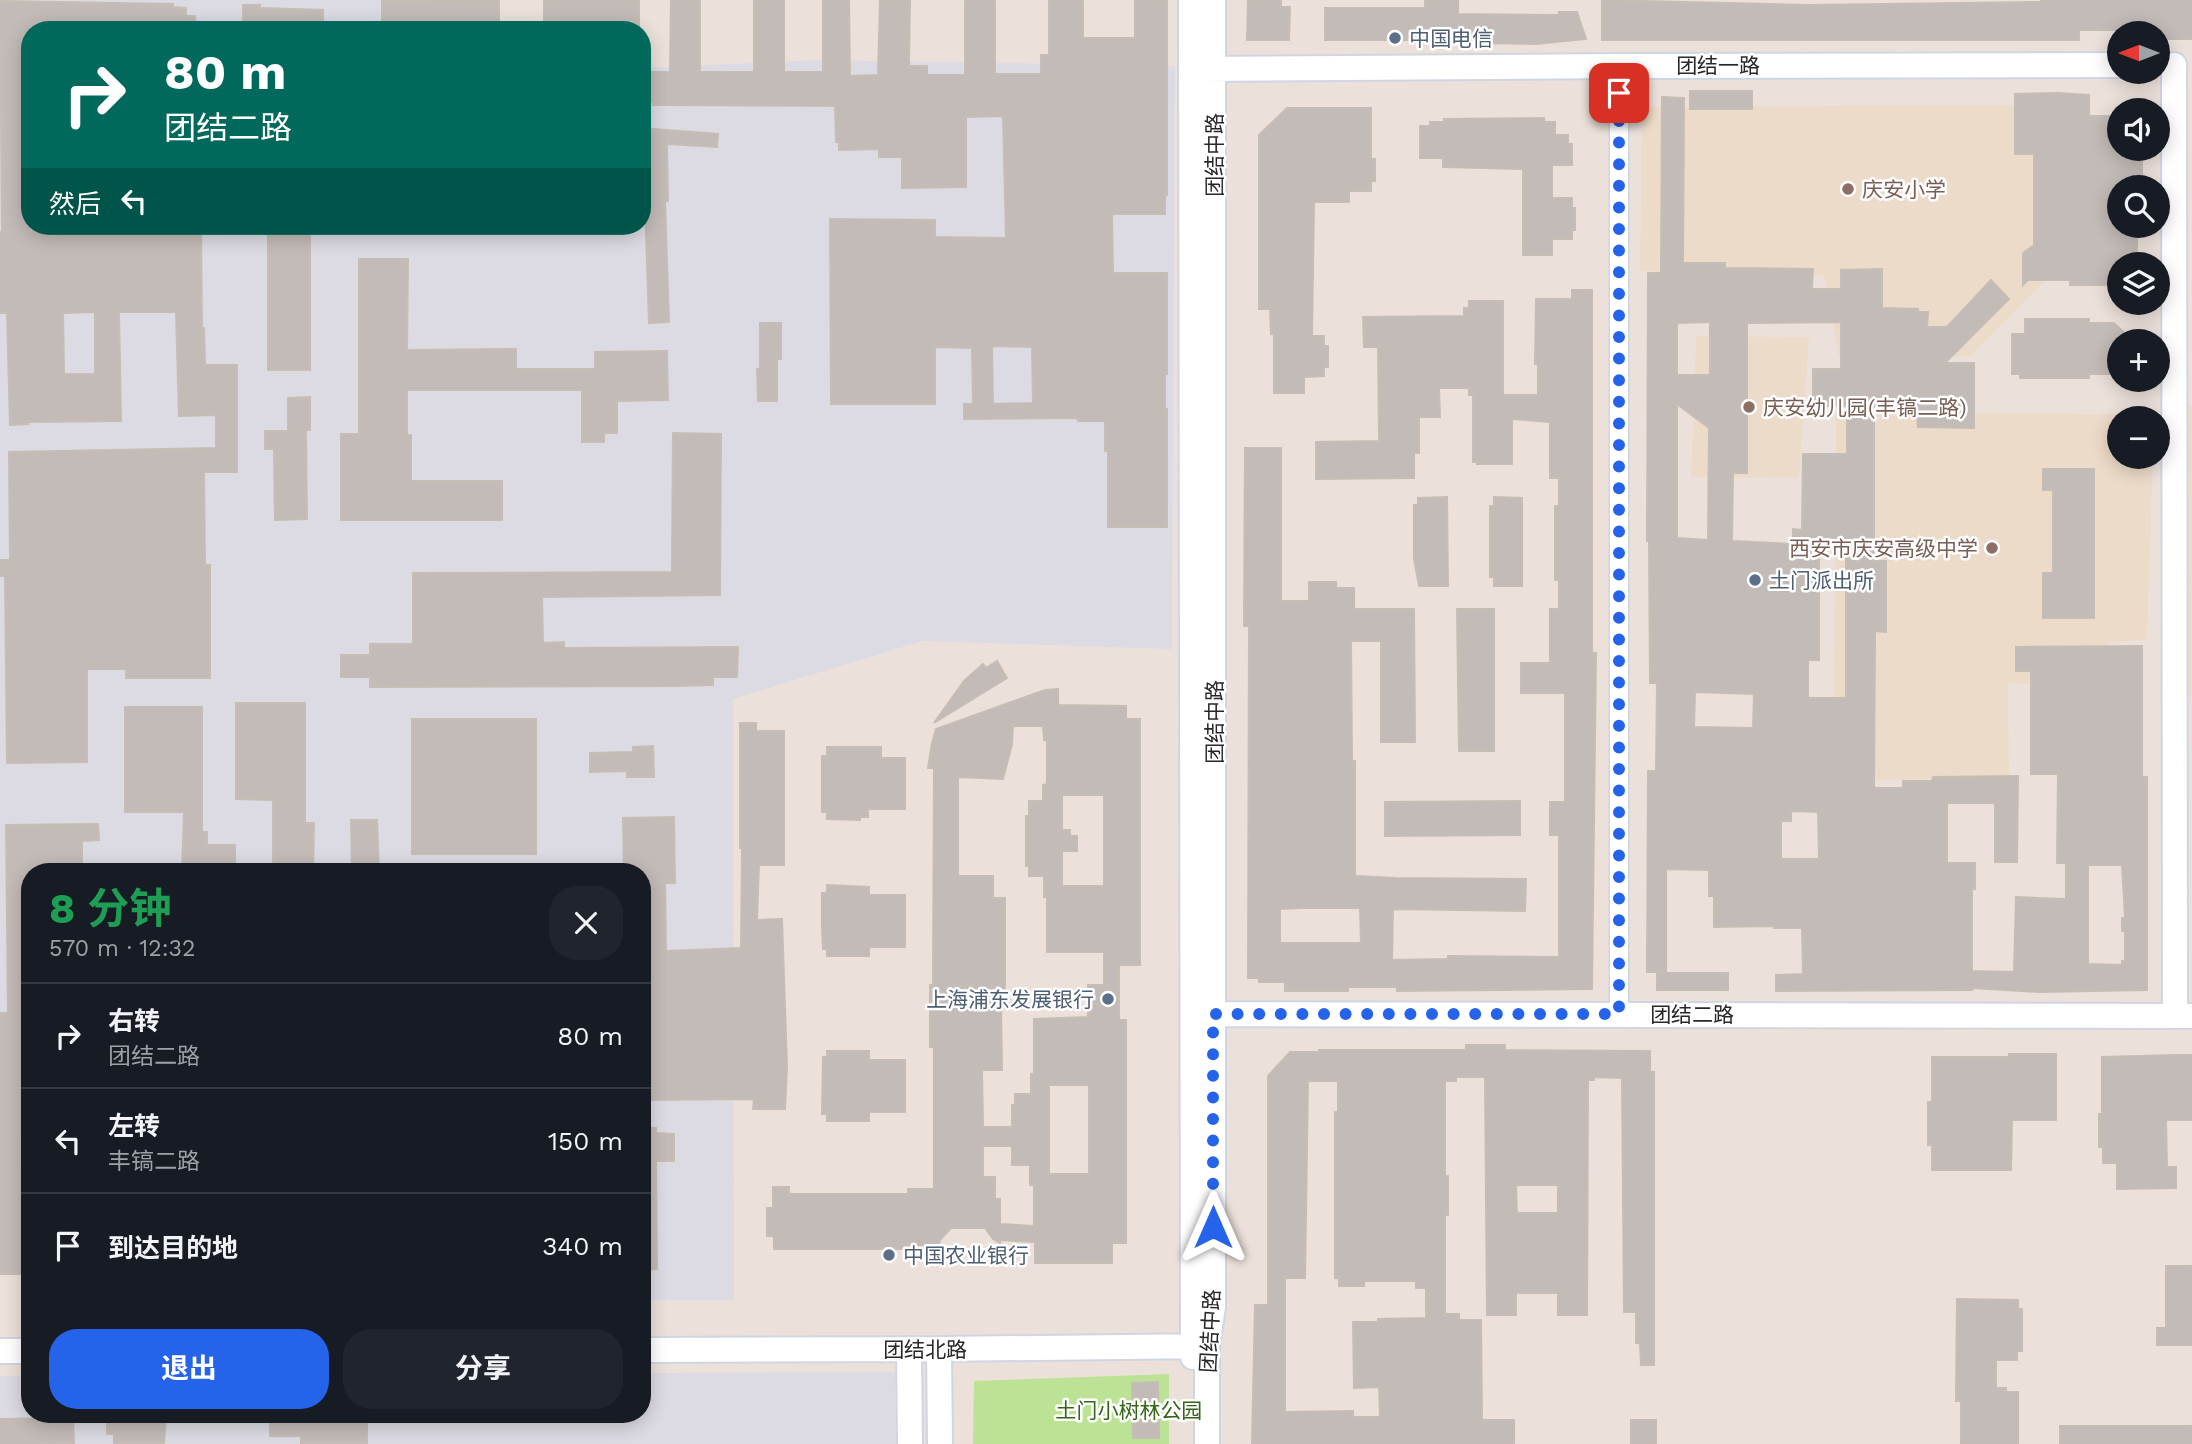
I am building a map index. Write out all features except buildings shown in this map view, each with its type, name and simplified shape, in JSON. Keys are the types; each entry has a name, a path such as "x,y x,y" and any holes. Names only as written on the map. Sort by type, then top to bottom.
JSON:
{"street":[{"name":"团结中路","path":"1191,0 1202,69 1203,1014 1200,1346 1193,1444"},
{"name":"团结中路","path":"1202,69 1213,0"},
{"name":"团结一路","path":"1202,69 1619,65 2107,65"},
{"path":"1619,65 1619,1014"},
{"path":"2175,65 2184,1016"},
{"name":"团结二路","path":"1203,1014 2184,1016"},
{"name":"团结中路","path":"1200,1346 1208,1444"},
{"name":"团结北路","path":"651,1350 1200,1346"},
{"path":"909,1349 909,1444"},
{"path":"939,1349 940,1444"},
{"path":"0,1351 21,1351"}],"shaded area":[{"path":"0,0 456,0 457,21 21,21 21,235 651,235 651,68 816,60 1175,66 1172,649 922,641 733,699 734,1300 651,1300 651,863 21,863 21,1077 0,1078"},
{"name":"庆安小学","path":"2055,105 2056,270 1971,356 1839,357 1824,275 1640,271 1642,107"},
{"name":"庆安幼儿园(丰镐二路)","path":"1696,336 1809,337 1799,478 1691,477"},
{"path":"2185,406 2192,406 2192,697 2185,697"},
{"name":"西安市庆安高级中学","path":"1836,411 2107,414 2107,469 2153,469 2147,639 2107,643 2105,689 2008,683 2009,776 1833,782"},
{"path":"895,1372 896,1444 0,1444 0,1376 21,1376 21,1423 651,1423 651,1373"}],"green space":[{"name":"土门小树林公园","path":"1169,1374 1169,1444 973,1444 974,1381"}],"place":[{"name":"中国电信","path":"1395,38"},
{"name":"庆安小学","path":"1848,189"},
{"name":"庆安幼儿园(丰镐二路)","path":"1749,407"},
{"name":"西安市庆安高级中学","path":"1992,548"},
{"name":"土门派出所","path":"1755,580"},
{"name":"上海浦东发展银行","path":"1108,999"},
{"name":"中国农业银行","path":"889,1255"}],"route":[{"path":"1213,1227 1213,1014 1619,1014 1619,93"}]}
